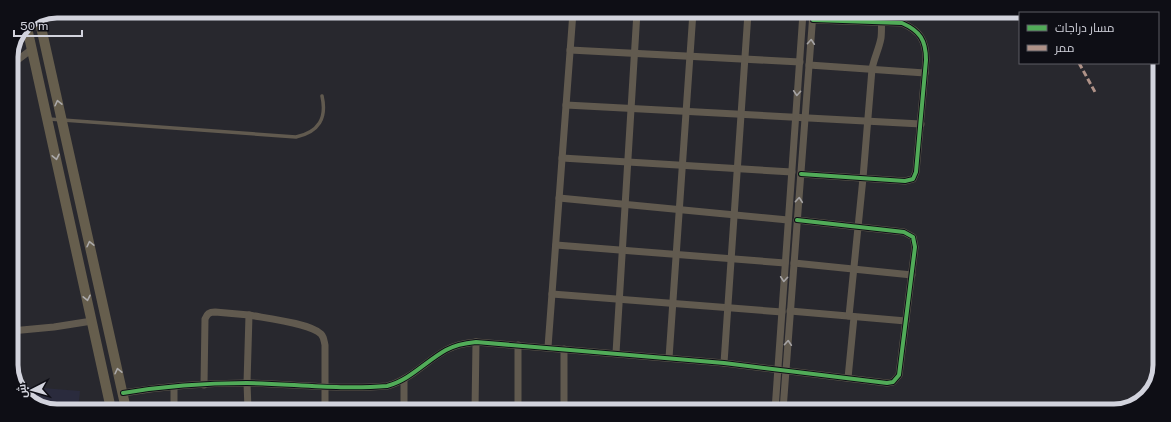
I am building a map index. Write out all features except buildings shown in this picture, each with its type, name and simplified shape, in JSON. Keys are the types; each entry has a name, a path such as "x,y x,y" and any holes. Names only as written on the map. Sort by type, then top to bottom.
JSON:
{"main road":[{"path":"40,22 125,404"},
{"path":"28,31 110,404"}],"street":[{"path":"548,348 573,18"},
{"path":"616,353 637,18"},
{"path":"669,358 693,18"},
{"path":"724,363 748,18"},
{"path":"775,404 803,18"},
{"path":"783,404 813,18"},
{"path":"801,174 905,181 913,179 916,172 925,73 926,50 923,41 918,33 902,22 840,18"},
{"path":"848,378 853,269 863,178 872,69 881,36 881,18"},
{"path":"18,60 32,49"},
{"path":"570,50 800,62"},
{"path":"809,65 925,73"},
{"path":"566,105 796,116 920,124"},
{"path":"562,158 792,172"},
{"path":"559,198 788,220"},
{"path":"123,393 146,389 247,383 326,386 387,386 404,379 446,350 464,343 476,342 778,368 887,383 896,380 899,375 912,275 915,247 913,237 904,232 797,220"},
{"path":"556,245 785,263"},
{"path":"794,263 912,275"},
{"path":"552,294 782,312"},
{"path":"790,311 906,321"},
{"path":"204,385 205,319 207,315 215,312 249,315 279,320 310,328 320,333 324,337 325,404"},
{"path":"248,404 249,315"},
{"path":"18,330 92,321"},
{"path":"475,404 476,342"},
{"path":"518,345 518,404"},
{"path":"564,349 564,404"},
{"path":"404,379 404,404"},
{"path":"174,387 174,404"}],"lane":[{"path":"48,119 296,138 313,130 320,123 324,105 322,96"}],"shaded area":[{"path":"24,386 80,391 79,404 57,404 40,400 31,394"}],"marked path":[{"path":"1080,64 1095,92"}],"cycle path":[{"path":"801,174 905,181 913,179 916,172 926,60 925,47 921,37 913,29 902,23 813,20"},
{"path":"123,393 201,384 232,383 335,387 387,386 411,375 449,348 461,344 476,342 724,363 887,383 893,382 899,375 915,247 913,237 904,232 797,220"}]}
